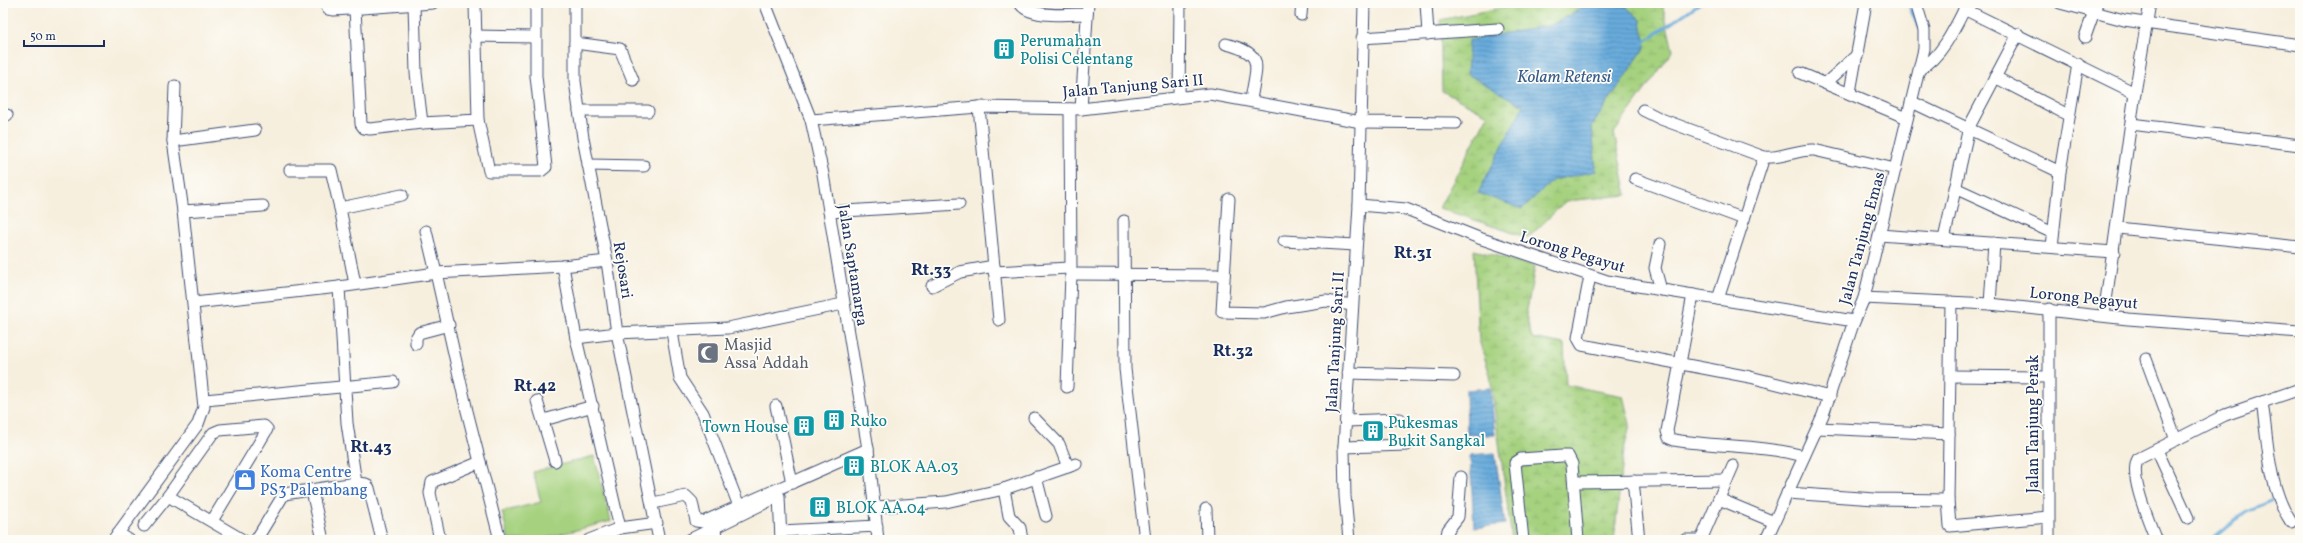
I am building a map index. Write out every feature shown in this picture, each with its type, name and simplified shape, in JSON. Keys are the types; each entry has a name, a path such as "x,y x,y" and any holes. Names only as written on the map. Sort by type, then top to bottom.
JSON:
{"street":[{"path":"325,3 328,9 331,10 434,3"},
{"path":"475,3 478,120 489,171 540,171 546,167 536,76 536,3"},
{"name":"Rejosari","path":"575,3 575,81 579,110 607,262 617,333 657,523 659,540"},
{"name":"Jalan Saptamarga","path":"764,3 811,120 823,174 843,304 868,449 878,540"},
{"path":"1020,3 1023,8 1032,13 1088,8 1081,109"},
{"path":"1179,97 1180,3"},
{"path":"1301,15 1302,3"},
{"name":"Jalan Tanjung Sari II","path":"1349,540 1345,496 1344,447 1359,205 1364,3"},
{"path":"1426,3 1428,34"},
{"path":"1850,92 1858,54 1865,3"},
{"name":"Jalan Tanjung Emas","path":"1766,540 1818,428 1854,321 1864,298 1920,69 1925,35 1916,3"},
{"path":"2060,3 2096,8 2147,24 2300,45"},
{"path":"2104,315 2118,228 2135,93 2150,3"},
{"path":"414,4 416,73 422,123"},
{"path":"1920,69 1938,54 1966,6 2135,93"},
{"path":"2085,37 2096,8"},
{"path":"355,9 357,68 362,126 370,129 422,123 478,120"},
{"path":"1362,38 1498,29"},
{"path":"1944,239 1969,127 2018,34"},
{"path":"476,36 535,36"},
{"path":"575,43 620,49 632,80"},
{"path":"1226,44 1248,50 1254,58 1256,71 1251,100"},
{"path":"1826,83 1858,54"},
{"path":"2052,247 2068,115 2078,64"},
{"path":"1800,73 1850,92 1907,118"},
{"path":"1995,77 2068,115"},
{"path":"129,540 116,537 198,424 205,400 183,211 173,141 175,86"},
{"name":"Jalan Tanjung Sari II","path":"811,120 979,107 1081,109 1210,94 1251,100 1361,122"},
{"path":"1912,102 1969,127 2060,172"},
{"path":"979,107 998,320"},
{"path":"1067,387 1070,271 1070,109"},
{"path":"579,110 648,111"},
{"path":"1643,110 1660,119 1764,157 1774,158 1801,150 1814,150 1895,169"},
{"path":"1361,122 1456,123"},
{"path":"2131,124 2300,145"},
{"path":"173,141 255,130"},
{"path":"1718,299 1764,157"},
{"path":"588,165 644,166"},
{"path":"290,170 331,170 355,284"},
{"path":"1635,179 1744,219"},
{"path":"1955,188 2053,233"},
{"path":"340,208 402,194"},
{"path":"1229,199 1222,312 1264,313 1286,307 1326,301 1352,305"},
{"path":"829,212 959,204"},
{"name":"Lorong Pegayut","path":"1359,205 1406,209 1463,233 1590,276 1661,290 1854,321"},
{"path":"183,211 263,206"},
{"path":"1124,221 1125,369 1145,540"},
{"path":"2118,228 2300,246"},
{"path":"426,230 480,462 500,540"},
{"path":"1879,235 2114,252"},
{"path":"1284,241 1356,245"},
{"path":"1990,304 1994,243"},
{"path":"1660,244 1655,268 1661,290"},
{"path":"194,304 436,273 607,262"},
{"path":"563,266 576,338 593,406 620,528"},
{"path":"932,286 960,272 994,269 1070,271 1124,275 1224,275"},
{"path":"1590,276 1578,338 1580,344 1750,377 1830,396"},
{"path":"339,286 348,435 356,484"},
{"path":"1693,295 1678,364 1667,431 1671,439 1718,447 1769,449 1804,456"},
{"name":"Lorong Pegayut","path":"1864,298 1990,304 2300,332"},
{"path":"1951,302 1948,500 1950,526 2048,517"},
{"path":"576,338 617,333 672,332 742,326 843,304"},
{"name":"Jalan Tanjung Perak","path":"2049,309 2049,540"},
{"path":"416,344 419,333 449,325"},
{"path":"672,332 680,378 705,416 739,506"},
{"path":"2146,359 2176,440"},
{"path":"1348,373 1454,376"},
{"path":"1951,376 2048,376"},
{"path":"205,400 393,382"},
{"path":"2156,540 2142,501 2136,472 2138,459 2225,415 2300,389"},
{"path":"538,401 556,461"},
{"path":"2262,402 2279,501 2291,522"},
{"path":"544,420 593,406"},
{"path":"776,406 792,483"},
{"path":"875,507 946,502 1004,489 1072,466 1059,444 1034,418"},
{"path":"1346,421 1400,419"},
{"path":"144,526 168,496 213,433 220,430 264,426 267,429 265,433 212,521"},
{"path":"1818,428 1949,434"},
{"path":"1344,447 1407,445"},
{"path":"653,504 686,496 692,502 696,521 703,522 868,449"},
{"path":"2157,450 2188,518"},
{"path":"1523,540 1515,469 1517,460 1568,456 1572,464 1578,540"},
{"path":"440,540 430,493 432,482 480,462"},
{"path":"1685,540 1701,540 1734,466"},
{"path":"1036,478 1046,516"},
{"path":"1446,540 1448,530 1458,517 1461,478"},
{"path":"1574,482 1727,480"},
{"path":"1633,481 1639,540"},
{"path":"256,540 283,495 356,484 366,484 369,488 382,540"},
{"path":"1004,489 1009,516 1020,528 1022,540"},
{"path":"312,491 323,540"},
{"path":"1788,494 1875,499 1948,500"},
{"path":"168,496 243,540"},
{"path":"689,540 780,496 781,536 877,526"},
{"path":"1719,499 1774,522"},
{"path":"1206,509 1207,540"},
{"path":"595,539 620,528 657,523"},
{"path":"715,527 716,540"}],"green space":[{"path":"1525,3 1662,3 1673,51 1614,133 1627,195 1566,201 1528,238 1439,208 1488,115 1442,91 1440,20"},
{"path":"1474,250 1535,266 1526,316 1532,338 1564,344 1566,385 1623,396 1630,424 1624,450 1614,540 1512,540 1490,375 1479,340"},
{"path":"594,456 611,521 538,540 509,540 502,512 541,502 533,472"}],"water":[{"name":"Kolam Retensi","path":"1591,3 1622,3 1641,20 1645,47 1592,126 1596,171 1553,180 1522,209 1478,193 1523,106 1467,74 1469,40 1551,25"},
{"path":"1490,388 1495,435 1467,435 1466,390"},
{"path":"1495,453 1505,524 1474,528 1470,455"}],"waterway":[{"path":"1641,44 1700,3"},
{"path":"1908,3 1918,27"},
{"path":"2211,540 2245,512 2277,498"}],"place":[{"name":"Perumahan Polisi Celentang","path":"1004,49"},
{"name":"Masjid Assa' Addah","path":"708,353"},
{"name":"Ruko","path":"834,420"},
{"name":"Town House","path":"804,426"},
{"name":"Pukesmas Bukit Sangkal","path":"1373,431"},
{"name":"BLOK AA.03","path":"854,466"},
{"name":"Koma Centre PS3 Palembang","path":"245,480"},
{"name":"BLOK AA.04","path":"820,507"}],"district":[{"name":"Rt.31","path":"1413,252"},
{"name":"Rt.33","path":"931,269"},
{"name":"Rt.32","path":"1233,350"},
{"name":"Rt.42","path":"535,385"},
{"name":"Rt.43","path":"371,446"}]}
